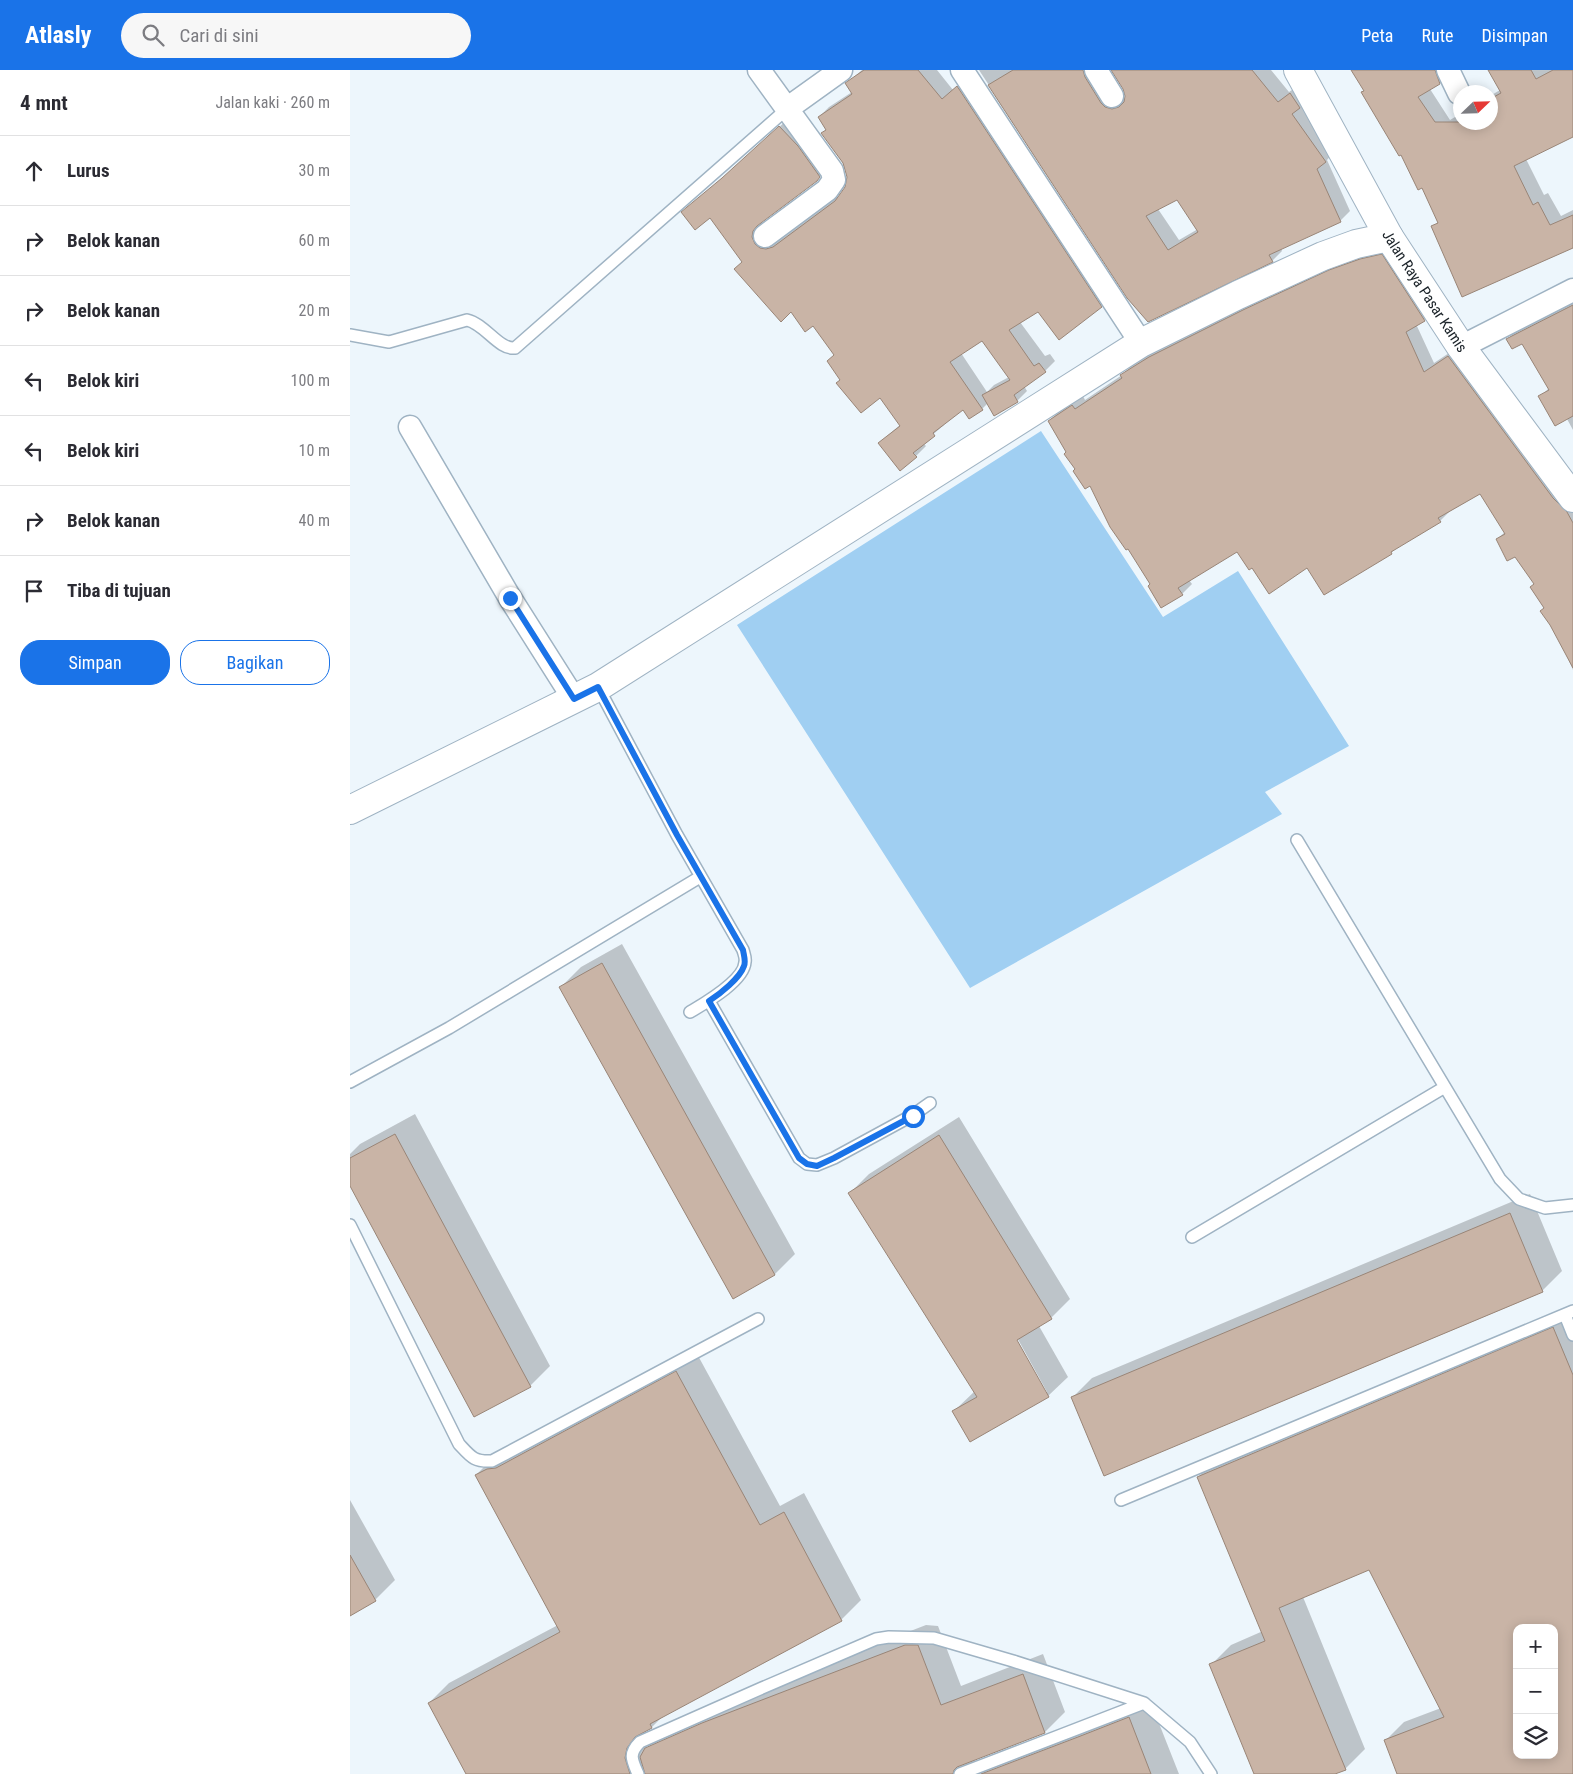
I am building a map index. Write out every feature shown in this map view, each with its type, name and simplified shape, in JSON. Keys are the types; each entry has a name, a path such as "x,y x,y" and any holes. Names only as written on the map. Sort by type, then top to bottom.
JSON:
{"street":[{"path":"759,70 832,171 834,180 827,190 765,236"},
{"path":"788,108 841,70"},
{"path":"962,70 1141,344"},
{"path":"1096,70 1112,96"},
{"name":"Jalan Raya Pasar Kamis","path":"1298,70 1389,237 1461,347 1573,498"},
{"path":"1448,70 1455,85"},
{"path":"350,810 598,687 1141,344 1238,295 1323,256 1356,244 1389,237"},
{"path":"1461,347 1573,290"},
{"path":"410,427 510,598 574,699"}],"lane":[{"path":"350,335 389,342 467,320 476,322 507,347 515,348 788,108"},
{"path":"598,687 700,877 743,950 746,960 744,968 722,992 690,1012"},
{"path":"1297,840 1500,1179 1519,1198 1545,1208 1573,1205"},
{"path":"350,1082 449,1028 700,877"},
{"path":"709,1001 799,1158 807,1164 817,1166 834,1158 913,1116 930,1103"},
{"path":"1192,1237 1445,1087"},
{"path":"350,1225 459,1444 471,1458 480,1462 492,1461 758,1319"},
{"path":"1121,1500 1569,1313 1573,1335"},
{"path":"638,1774 632,1756 634,1748 640,1742 762,1688 876,1640 889,1637 934,1638 1013,1660 1144,1703 1190,1742 1211,1774"},
{"path":"960,1774 1144,1703"}],"shaded area":[{"path":"1041,431 1163,617 1238,571 1349,746 1265,792 1282,814 970,988 737,625"}],"building":[{"path":"864,70 918,70 942,99 957,86 1102,307 1059,340 1038,312 1009,330 1034,366 1039,363 1046,372 1014,395 1018,402 994,416 982,395 1010,380 982,341 950,362 983,410 969,419 963,410 933,433 935,436 913,453 917,457 900,471 878,443 900,426 880,398 861,413 836,383 840,380 827,361 834,355 813,326 805,332 791,312 781,322 734,269 742,262 710,218 695,230 681,212 779,126 798,146 820,177 757,226 753,231 752,237 755,244 760,248 766,249 773,247 835,201 845,187 847,177 843,163 821,133 826,130 818,117 852,94 845,83"},
{"path":"1013,70 1083,70 1085,77 1101,103 1105,107 1112,109 1119,107 1124,102 1125,96 1123,89 1111,70 1252,70 1278,102 1290,93 1300,108 1292,114 1326,162 1317,169 1341,222 1269,255 1273,262 1148,322 1127,298 988,85","holes":["1177,200 1198,232 1168,250 1146,216"]},
{"path":"1351,70 1435,70 1440,84 1418,97 1435,122 1453,122 1453,130 1498,130 1498,95 1501,93 1488,70 1531,70 1536,79 1553,70 1573,70 1573,137 1514,166 1533,205 1538,202 1550,225 1573,215 1573,248 1462,297 1431,226 1438,223 1422,188 1418,190 1401,155 1399,156 1361,92 1364,91"},
{"path":"1382,254 1425,321 1406,332 1424,372 1448,356 1553,498 1567,512 1573,523 1573,668 1550,625 1540,611 1544,608 1530,587 1534,584 1515,557 1507,561 1496,539 1505,534 1480,494 1438,518 1441,522 1324,595 1307,568 1269,594 1252,568 1249,570 1237,552 1178,588 1183,595 1161,608 1148,586 1150,584 1128,549 1126,550 1110,527 1090,486 1085,489 1073,471 1075,469 1064,454 1066,452 1048,421 1072,405 1075,409 1122,378 1120,375 1149,357 1245,309 1329,270 1360,259"},
{"path":"1573,305 1573,416 1555,426 1538,396 1549,390 1522,344 1512,349 1506,339"},
{"path":"602,963 775,1275 733,1299 559,987"},
{"path":"395,1134 531,1387 474,1417 350,1186 350,1158"},
{"path":"939,1135 1052,1319 1017,1340 1049,1397 970,1442 952,1411 977,1397 848,1193"},
{"path":"1510,1213 1543,1292 1104,1476 1071,1397"},
{"path":"1553,1327 1573,1375 1573,1774 1397,1774 1384,1740 1444,1717 1369,1570 1279,1608 1346,1770 1335,1774 1254,1774 1209,1664 1265,1641 1197,1477"},
{"path":"676,1371 760,1525 784,1512 842,1621 650,1724 652,1728 635,1737 627,1748 625,1758 630,1774 466,1774 428,1703 560,1632 475,1475 487,1469 496,1468"},
{"path":"350,1555 376,1601 350,1616"},
{"path":"905,1645 918,1645 941,1705 1023,1674 1045,1733 957,1767 953,1774 645,1774 640,1757 645,1748 702,1723"},
{"path":"1129,1717 1151,1774 981,1774 1078,1737"}],"route":[{"path":"510,598 574,699 598,687 700,877 743,950 746,960 744,968 722,992 709,1001 799,1158 807,1164 817,1166 913,1116"}]}
